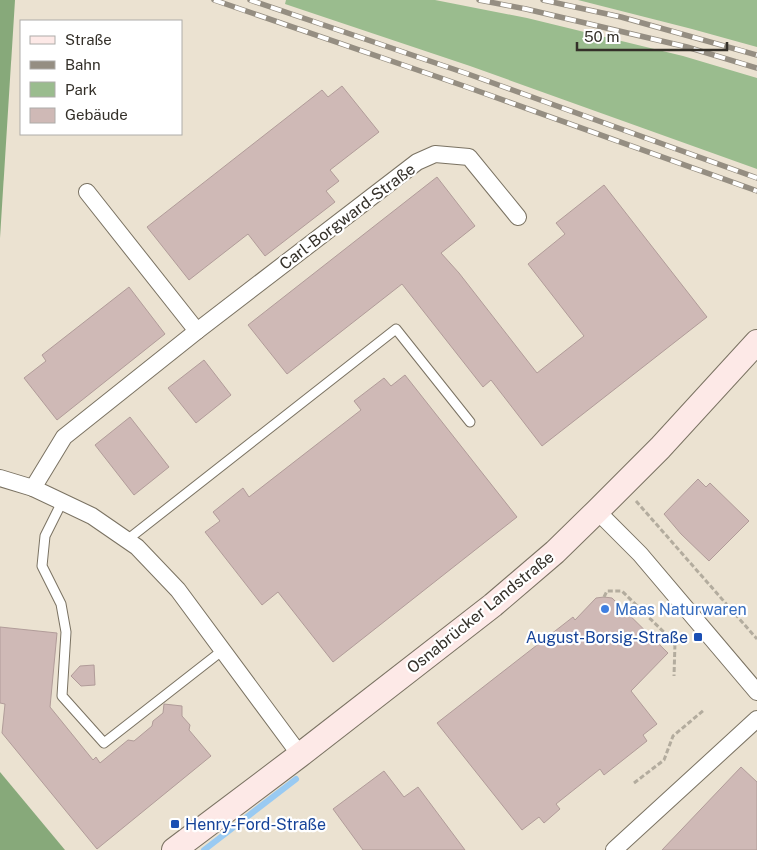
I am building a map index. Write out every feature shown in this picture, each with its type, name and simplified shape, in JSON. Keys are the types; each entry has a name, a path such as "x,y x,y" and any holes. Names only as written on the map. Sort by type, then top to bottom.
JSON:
{"street":[{"name":"Carl-Borgward-Straße","path":"33,488 64,437 197,331 417,162 435,154 469,157 518,217"},
{"path":"87,192 197,331"},
{"name":"Osnabrücker Landstraße","path":"174,850 493,605 555,552 660,448 757,342"},
{"path":"0,478 33,488 92,516 137,547 178,590 300,755"},
{"path":"598,511 640,554 757,692"},
{"path":"614,850 757,720"}],"lane":[{"path":"127,540 396,329 470,422"},
{"path":"62,502 45,536 42,566 61,604 66,632 62,696 104,743 223,650"}],"path":[{"path":"623,485 757,639"},
{"path":"604,597 607,591 622,591 675,643 674,676"},
{"path":"634,783 664,760 672,736 704,710"}],"green space":[{"path":"0,0 15,0 0,238"},
{"path":"286,0 435,0 527,18 683,56 757,78 757,169 470,66 285,4"},
{"path":"578,0 757,0 757,47 692,29"},
{"path":"0,772 65,850 0,850"}],"building":[{"path":"342,86 379,132 330,170 339,181 326,191 335,202 265,256 248,234 189,280 147,227 322,90 328,97"},
{"path":"437,177 475,226 441,253 459,273 537,373 584,336 528,264 565,234 556,223 604,185 707,317 542,446 491,380 483,387 402,284 287,374 248,325"},
{"path":"129,287 165,334 57,420 24,378 46,361 42,355"},
{"path":"204,360 231,395 196,423 168,388"},
{"path":"405,375 517,517 333,662 278,592 262,605 205,532 220,521 213,512 243,488 249,497 361,410 354,401 384,378 391,386"},
{"path":"130,417 169,467 134,495 95,445"},
{"path":"698,479 706,487 710,483 749,521 709,561 681,534 664,514"},
{"path":"596,598 612,598 668,653 631,691 657,724 643,735 647,741 604,775 600,769 556,804 560,809 544,823 539,817 522,830 437,723 573,617 575,620"},
{"path":"0,627 57,633 50,707 93,760 96,757 100,763 128,740 134,741 152,726 153,721 163,713 164,704 182,706 182,716 190,725 189,730 211,756 97,849 2,733 5,704 0,703"},
{"path":"94,665 95,685 81,686 71,676 80,666"},
{"path":"741,767 757,782 757,850 662,850"},
{"path":"384,771 404,797 418,787 465,850 363,850 333,809"}],"waterway":[{"path":"204,850 296,779"}],"railway":[{"path":"214,0 464,86 757,191"},
{"path":"250,0 468,74 757,178"},
{"path":"479,0 526,9 687,47 757,68"},
{"path":"543,0 621,17 757,55"}],"place":[{"name":"Maas Naturwaren","path":"605,609"},
{"name":"August-Borsig-Straße","path":"698,637"},
{"name":"Henry-Ford-Straße","path":"175,824"}]}
